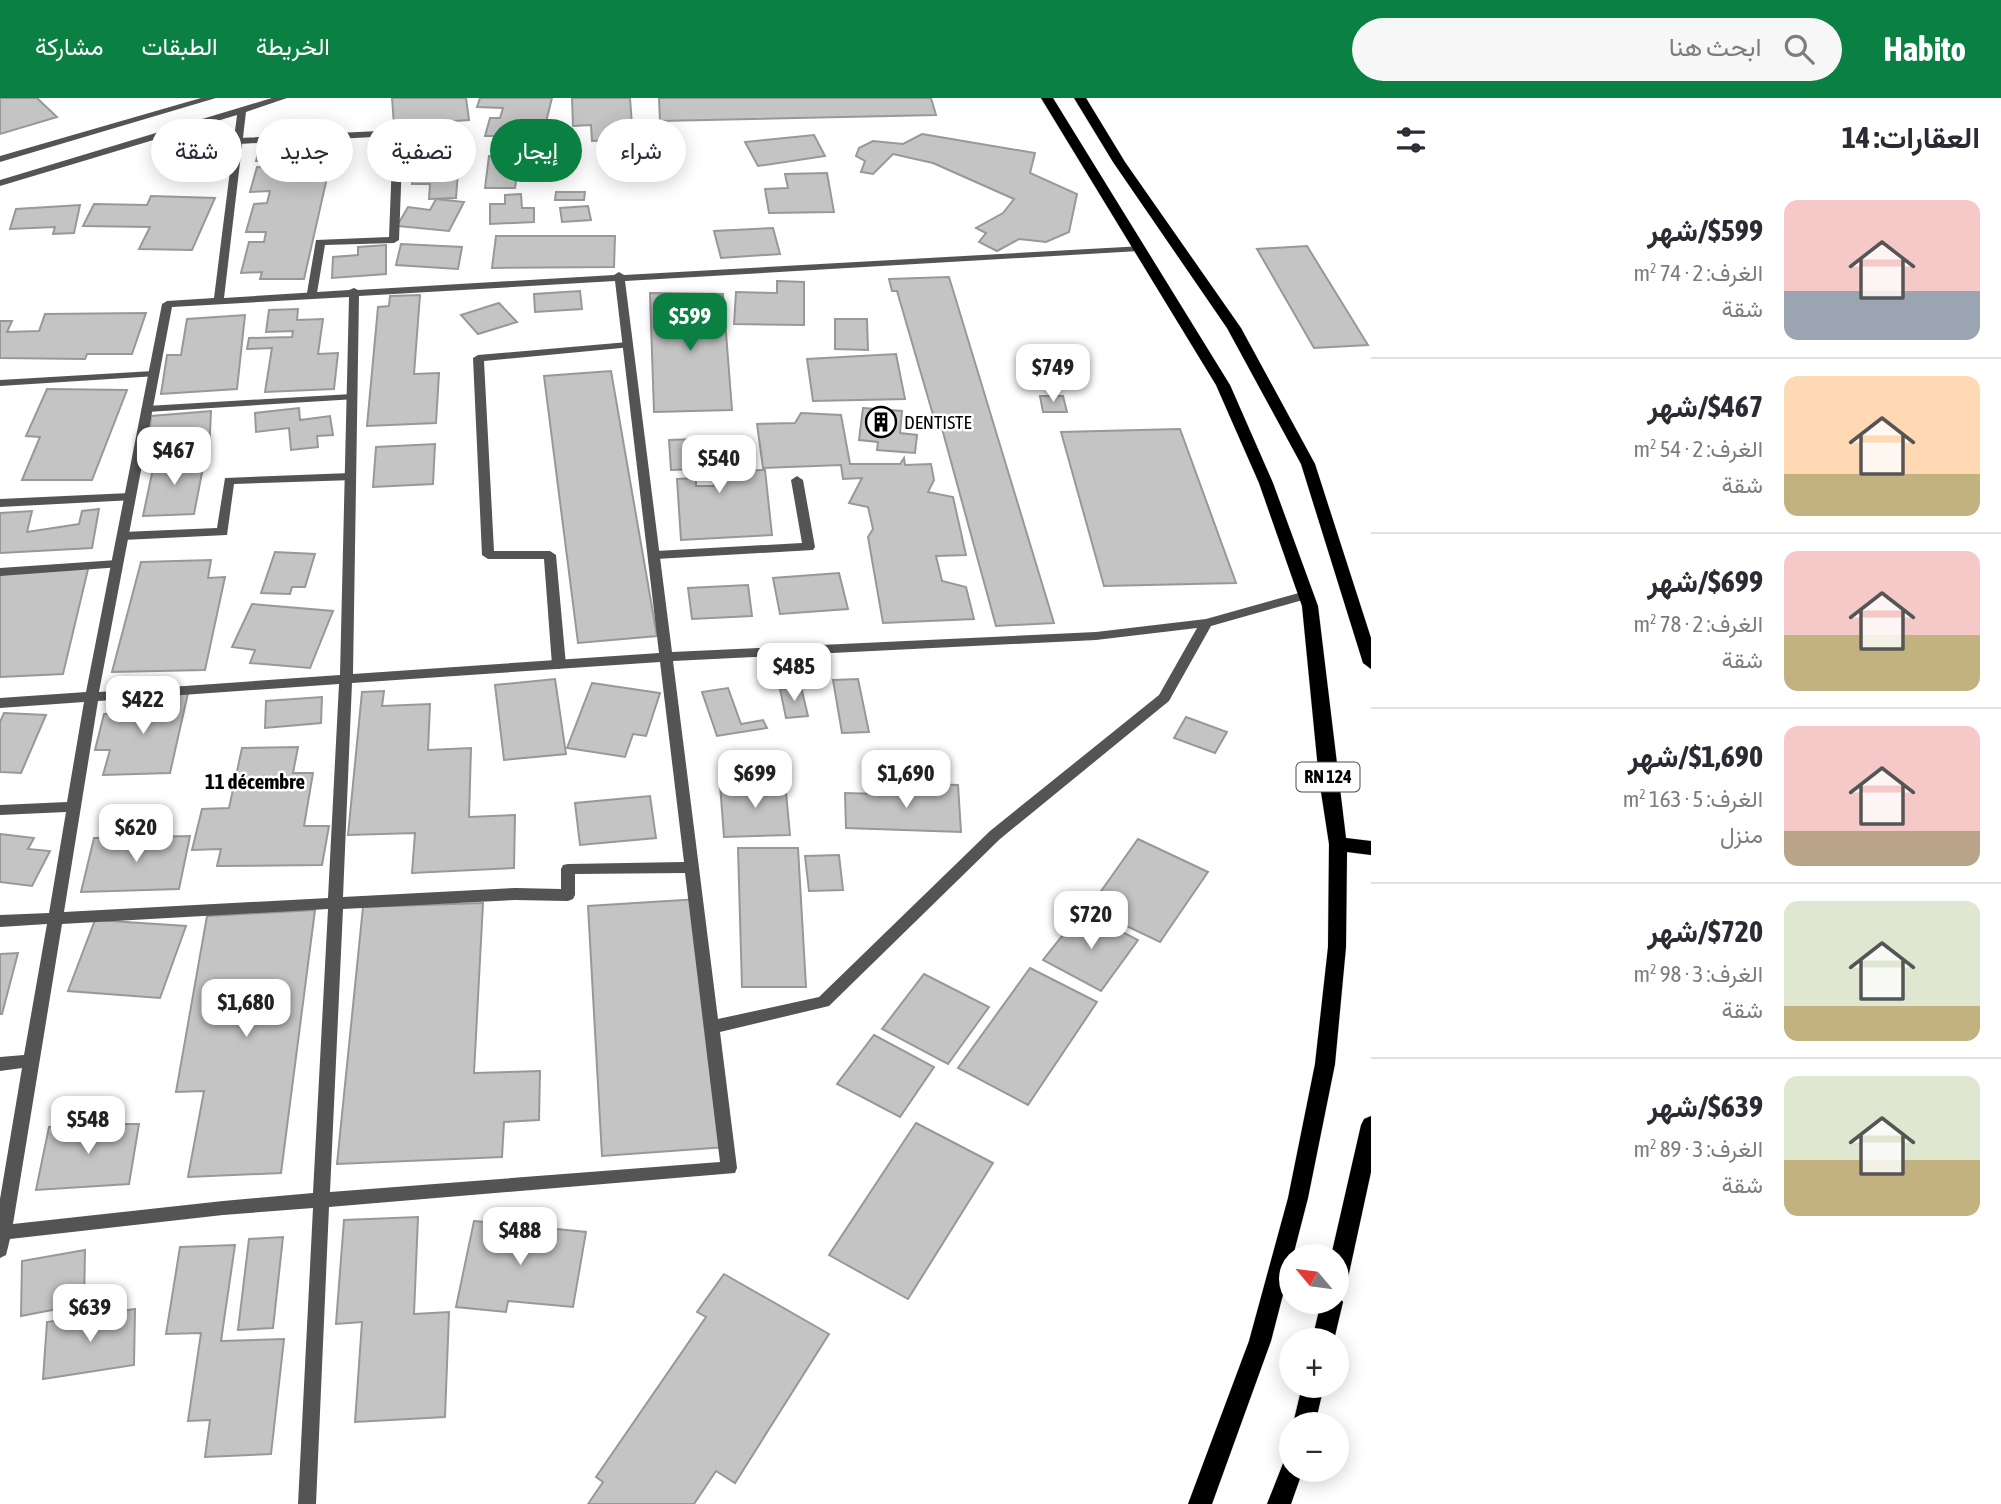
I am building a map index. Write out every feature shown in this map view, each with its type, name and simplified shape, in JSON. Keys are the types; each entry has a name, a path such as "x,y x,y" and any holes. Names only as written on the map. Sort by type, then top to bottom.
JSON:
{"main road":[{"name":"RN 124","path":"1047,98 1223,385 1266,483 1310,606 1328,779 1338,844 1337,947 1325,1064 1300,1185 1260,1341 1200,1504"},
{"path":"1080,98 1119,162 1234,328 1308,464 1371,663"},
{"path":"1338,844 1371,848"},
{"path":"1345,1244 1371,1125"},
{"path":"1279,1504 1287,1482"}],"street":[{"path":"0,159 211,98"},
{"path":"0,183 282,98"},
{"path":"241,119 242,110"},
{"path":"242,141 398,133 394,240 320,242 312,293"},
{"path":"219,299 234,182"},
{"path":"0,1251 92,696 167,304 620,275 1139,248"},
{"path":"2,1233 320,1201 729,1168 669,657 620,275"},
{"path":"307,1504 346,680 354,291"},
{"path":"559,665 550,555 488,555 478,358 628,345"},
{"path":"0,383 153,374"},
{"path":"147,409 352,397"},
{"path":"123,536 223,531 229,481 350,477"},
{"path":"656,555 809,547 797,480"},
{"path":"0,503 130,497"},
{"path":"0,572 117,564"},
{"path":"0,703 669,657 1096,636 1206,623 1306,596"},
{"path":"713,1027 824,1002 995,835 1164,698 1206,623"},
{"path":"0,810 74,807"},
{"path":"0,921 515,894 568,895 568,869 694,867"},
{"path":"0,1064 32,1061"}],"building":[{"path":"0,98 37,98 57,117 0,134"},
{"path":"392,98 466,98 469,119 394,119"},
{"path":"480,98 552,98 547,119 490,119 490,136 485,136 490,118 500,118 503,108 477,107"},
{"path":"572,98 630,98 632,119 596,119 596,141 592,141 591,125 582,126 582,119 573,119"},
{"path":"659,98 931,98 936,115 686,120 660,119"},
{"path":"922,134 1035,153 1030,173 1077,194 1069,232 1046,242 1019,239 997,251 979,242 986,233 976,228 1003,213 1014,199 933,163 893,154 873,174 861,172 865,161 856,156 859,148 873,141 903,144"},
{"path":"814,135 825,156 758,166 745,142"},
{"path":"490,156 490,182 516,182 515,188 485,188"},
{"path":"256,171 256,182 326,182 304,279 260,279 262,272 241,273 249,242 264,242 266,232 246,232 254,204 267,203 270,191 250,192"},
{"path":"827,173 834,212 769,213 765,189 788,188 785,174"},
{"path":"457,182 456,198 429,199 430,184 412,184"},
{"path":"556,192 585,192 584,200 555,200"},
{"path":"521,194 522,208 534,208 534,222 490,224 490,204 505,204 505,195"},
{"path":"151,196 215,198 192,250 139,249 150,227 83,226 94,204 147,205"},
{"path":"436,199 464,202 449,231 397,226 408,207 430,210"},
{"path":"80,205 74,233 53,234 55,227 10,229 16,209"},
{"path":"588,206 591,220 562,222 560,208"},
{"path":"773,228 780,254 721,258 714,231"},
{"path":"496,236 615,236 614,267 492,268"},
{"path":"401,244 462,247 458,269 396,265"},
{"path":"386,245 386,274 332,278 333,257 358,255 358,247"},
{"path":"1307,246 1368,345 1314,348 1257,249"},
{"path":"949,277 1054,623 996,626 941,425 936,425 897,291 892,291 889,279"},
{"path":"777,281 804,282 804,325 734,324 736,292 777,293"},
{"path":"580,291 582,309 535,312 534,294"},
{"path":"650,293 723,294 732,410 654,412"},
{"path":"420,295 414,374 439,373 436,423 367,426 378,307 389,306 390,296"},
{"path":"499,303 517,322 478,334 461,315"},
{"path":"298,309 297,320 323,319 318,354 338,353 334,389 265,392 272,348 247,349 249,338 292,337 293,331 266,332 269,310"},
{"path":"146,313 132,354 87,354 85,359 0,358 0,321 12,321 7,332 39,331 45,314"},
{"path":"245,315 237,389 161,394 167,355 181,355 187,319"},
{"path":"835,319 867,319 868,350 835,349"},
{"path":"896,354 905,399 813,401 807,359"},
{"path":"611,371 657,636 578,643 544,376"},
{"path":"47,389 127,390 92,480 22,480 40,437 26,436"},
{"path":"1040,396 1063,396 1067,412 1043,412"},
{"path":"299,408 300,420 330,416 333,435 317,436 318,447 291,450 289,428 256,432 255,413"},
{"name":"DENTISTE","path":"863,408 902,411 900,433 917,435 915,453 877,450 878,442 859,440"},
{"path":"211,411 209,454 147,459 151,416"},
{"path":"801,413 841,415 850,464 900,464 904,458 905,465 931,464 934,480 928,492 953,497 966,555 936,556 942,581 966,587 974,619 883,623 868,537 873,529 868,507 849,503 862,478 843,479 841,465 763,468 757,424 795,423"},
{"path":"1180,429 1236,583 1104,586 1061,432"},
{"path":"727,438 730,471 765,470 772,535 681,540 677,479 696,478 696,486 714,486 711,451 700,451 701,469 671,470 669,440"},
{"path":"435,444 433,484 373,487 376,447"},
{"path":"205,457 194,514 143,516 155,459"},
{"path":"99,509 92,548 0,553 0,513 32,511 27,532 79,524 82,511"},
{"path":"275,552 315,554 305,587 292,587 290,594 261,593"},
{"path":"211,560 208,578 225,577 205,670 112,672 141,562"},
{"path":"89,565 63,674 0,677 0,574"},
{"path":"839,573 848,609 780,614 773,578"},
{"path":"748,585 752,616 692,619 688,588"},
{"path":"252,604 333,611 310,668 250,663 255,650 232,647"},
{"path":"555,679 566,754 504,760 495,685"},
{"path":"858,679 869,732 842,733 833,680"},
{"path":"592,683 660,693 646,736 633,734 625,757 567,748"},
{"path":"801,687 808,716 786,718 780,689"},
{"path":"728,688 741,724 763,720 767,728 717,736 702,692"},
{"path":"384,691 382,706 430,704 428,750 471,748 469,817 515,815 514,868 412,873 415,833 348,835 362,692"},
{"path":"188,693 170,773 103,775 110,750 95,750 104,714 138,713 142,694"},
{"path":"322,697 321,723 265,728 266,701"},
{"path":"4,713 46,715 21,773 0,772 0,722"},
{"path":"1186,717 1227,732 1215,753 1174,738"},
{"path":"298,747 293,773 313,773 304,826 329,826 322,865 217,866 221,849 192,850 202,809 229,808 242,748"},
{"path":"785,782 790,835 724,837 720,784"},
{"path":"920,784 958,785 961,832 846,828 845,793 920,795"},
{"path":"650,796 656,838 580,845 575,803"},
{"path":"0,834 34,838 28,849 50,851 32,886 0,882"},
{"path":"190,836 179,889 81,892 94,838"},
{"path":"1138,839 1208,872 1160,942 1089,908"},
{"path":"738,848 798,848 806,987 742,987"},
{"path":"839,855 843,890 809,891 805,856"},
{"path":"699,899 726,1147 602,1156 588,906"},
{"path":"483,903 474,1073 540,1071 539,1120 504,1122 502,1157 337,1164 363,907"},
{"path":"315,910 281,1173 188,1177 204,1091 176,1092 207,916"},
{"path":"1082,911 1138,940 1101,991 1043,960"},
{"path":"95,920 186,926 160,998 68,991"},
{"path":"18,953 2,1014 0,1014 0,954"},
{"path":"1030,968 1097,1002 1028,1105 958,1068"},
{"path":"924,974 989,1007 948,1064 882,1029"},
{"path":"874,1035 934,1067 900,1117 837,1084"},
{"path":"916,1123 993,1163 908,1299 829,1255"},
{"path":"139,1124 129,1184 36,1190 49,1127"},
{"path":"418,1217 414,1314 449,1312 445,1417 355,1422 362,1322 336,1324 344,1220"},
{"path":"474,1221 586,1232 573,1307 508,1301 506,1312 456,1307"},
{"path":"283,1237 273,1328 238,1330 249,1239"},
{"path":"235,1245 221,1341 284,1339 271,1454 205,1457 210,1420 188,1421 201,1333 166,1334 180,1247"},
{"path":"85,1250 84,1304 21,1316 22,1261"},
{"path":"724,1274 829,1334 735,1483 716,1471 694,1504 588,1504 603,1482 596,1477 706,1317 697,1312"},
{"path":"135,1309 134,1365 43,1379 47,1322"}],"place":[{"name":"DENTISTE","path":"881,422"}],"district":[{"name":"11 décembre","path":"255,782"}]}
